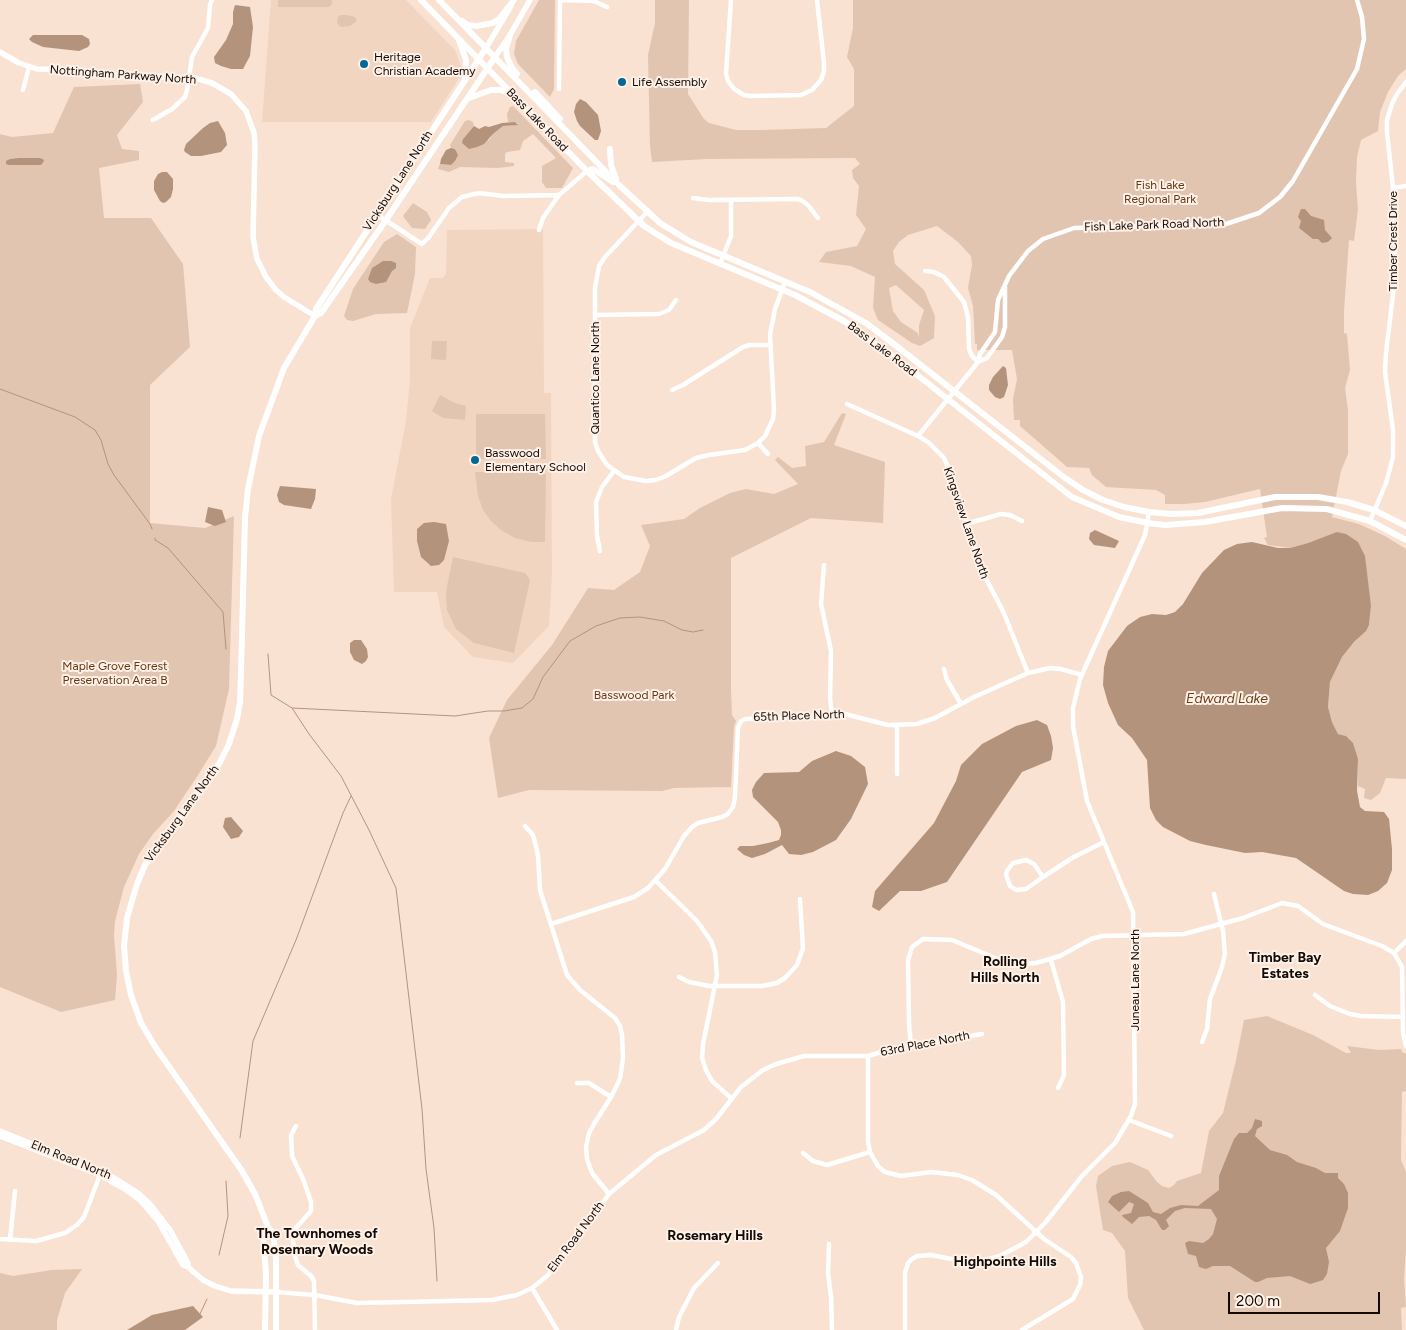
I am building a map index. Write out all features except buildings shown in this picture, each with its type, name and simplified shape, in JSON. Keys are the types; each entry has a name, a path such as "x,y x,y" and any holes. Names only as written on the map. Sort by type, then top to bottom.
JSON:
{"main road":[{"name":"Bass Lake Road","path":"420,0 586,171 639,221 671,243 782,290 824,310 862,333 1072,496 1111,514 1148,523 1194,524 1271,509 1296,507 1327,509 1370,521 1406,540"},
{"name":"Bass Lake Road","path":"439,0 647,212 681,237 824,299 866,323 1074,484 1102,500 1124,507 1171,514 1198,513 1265,499 1296,496 1334,499 1374,510 1406,526"},
{"path":"454,15 468,25 487,25 499,19 514,0"},
{"path":"510,35 506,53 512,68 555,113 569,133"},
{"path":"459,39 466,60 465,78"},
{"name":"Vicksburg Lane North","path":"276,1330 275,1247 273,1233 268,1227 255,1194 242,1171 156,1048 141,1023 129,986 124,946 127,918 131,901 146,865 219,764 229,744 235,725 240,695 246,518 253,463 264,419 284,368 315,316 316,308 486,48"},
{"name":"Vicksburg Lane North","path":"315,316 321,313 386,220 495,58"},
{"path":"468,98 491,90 500,90 513,94"},
{"path":"610,149 611,165 619,184"},
{"path":"586,171 593,169 619,184"},
{"name":"Vicksburg Lane North","path":"266,1330 266,1259 263,1235 268,1227"}],"street":[{"path":"153,120 180,102 188,90 192,57 208,28 212,0"},
{"path":"486,48 514,0"},
{"path":"495,58 530,0"},
{"path":"560,89 560,0 594,1 607,6"},
{"path":"731,0 726,74 731,86 744,95 768,96 801,95 817,86 821,80 824,71 818,0"},
{"name":"Fish Lake Park Road North","path":"978,362 980,354 995,332 998,300 1017,264 1035,245 1052,235 1084,227 1226,224 1248,218 1273,203 1293,181 1357,69 1364,38 1362,17 1357,0"},
{"name":"Nottingham Parkway North","path":"0,52 29,67 48,70 94,71 125,76 201,80 222,88 239,101 246,111 254,133 253,237 257,260 276,290 315,316"},
{"path":"23,90 29,67"},
{"name":"Timber Crest Drive","path":"1370,521 1386,483 1393,450 1393,430 1385,372 1395,278 1395,221 1387,143 1387,120 1397,94 1406,82"},
{"path":"539,230 543,218 559,195 586,171"},
{"path":"1393,188 1406,186"},
{"path":"376,214 422,244 449,208 462,197 479,193 503,196 559,195"},
{"path":"693,198 801,200 808,205 818,218"},
{"path":"720,264 731,236 731,200"},
{"name":"Quantico Lane North","path":"614,471 607,465 598,451 594,433 595,288 599,266 609,251 647,212"},
{"path":"918,436 978,362 970,354 968,312 961,297 944,277 934,272 925,271"},
{"path":"600,551 597,536 596,502 602,487 614,471 624,477 635,480 656,480 696,458 745,450 758,443 765,436 773,419 774,409 770,344 775,309 786,282"},
{"name":"Fish Lake Park Road North","path":"978,362 987,358 1002,337 1005,327 1005,286"},
{"path":"595,315 659,314 669,310 676,300"},
{"path":"672,390 743,347 770,344"},
{"name":"Kingsview Lane North","path":"847,404 918,436 928,442 944,458 984,575 1003,611 1028,673"},
{"path":"758,443 768,454"},
{"name":"Juneau Lane North","path":"905,1330 905,1273 908,1263 912,1259 917,1256 931,1255 957,1260 985,1260 1013,1250 1026,1242 1037,1232 1082,1176 1115,1143 1129,1120 1135,1104 1133,912 1087,801 1074,726 1074,699 1082,675 1146,535 1149,512"},
{"path":"966,524 1001,514 1010,515 1022,521"},
{"path":"824,565 821,604 831,651 830,699 832,714"},
{"name":"65th Place North","path":"656,881 687,832 698,823 728,814 734,802 738,728 741,721 748,718 814,717 849,714 877,723 897,725 924,722 987,690 1028,673 1050,668 1082,675"},
{"path":"944,669 947,680 961,704"},
{"path":"897,725 897,774"},
{"path":"525,826 533,835 538,856 540,890 568,975 580,990 608,1012 620,1026 623,1043 620,1079 589,1133 586,1147 587,1159 592,1173 609,1194"},
{"path":"1043,877 1034,864 1026,860 1013,863 1006,875 1008,883 1016,890 1026,889 1081,853 1104,842"},
{"path":"551,924 634,897 656,881 697,921 711,941 717,963 716,986 703,1044 702,1058 712,1081 731,1098"},
{"path":"1202,1042 1207,1029 1210,999 1222,967 1224,954 1221,924 1214,894"},
{"path":"679,977 696,984 716,986 770,985 777,983 792,972 801,957 803,948 800,899"},
{"path":"912,1046 909,1024 909,953 917,942 929,938 952,940 994,958 1011,962 1036,963 1060,956 1091,938 1102,936 1184,934 1243,918 1282,903 1298,906 1323,924 1382,946 1394,953 1402,967 1403,1033 1406,1046"},
{"path":"1394,953 1406,941"},
{"path":"1051,960 1063,1002 1064,1075 1058,1088"},
{"path":"1315,995 1330,1006 1350,1014 1361,1016 1403,1016"},
{"name":"63rd Place North","path":"868,1056 982,1034"},
{"name":"Elm Road North","path":"0,1131 101,1173 125,1189 150,1211 167,1234 183,1265 203,1280 215,1286 231,1291 315,1295 357,1303 492,1300 517,1295 532,1288 548,1275 609,1194 656,1155 704,1130 716,1119 731,1098 752,1078 776,1064 804,1056 868,1056"},
{"path":"868,1056 868,1141 870,1152 878,1166 893,1175 945,1172 972,1180 996,1195 1054,1247 1071,1257 1076,1263 1081,1277 1080,1286 1073,1299 1022,1330"},
{"path":"577,1084 589,1083 611,1097"},
{"path":"1129,1120 1171,1136"},
{"path":"296,1126 290,1135 292,1156 310,1197 311,1207 307,1216 297,1224 294,1230 293,1242 296,1261 314,1281 315,1330"},
{"name":"Elm Road North","path":"0,1136 101,1173"},
{"path":"803,1153 813,1161 827,1165 870,1152"},
{"path":"0,1239 36,1241 64,1233 77,1225 84,1217 101,1173"},
{"path":"10,1240 15,1191"},
{"path":"829,1244 828,1273 832,1330"},
{"path":"676,1330 682,1310 694,1288 718,1263"},
{"path":"532,1288 557,1330"}],"shaded area":[{"name":"Heritage Christian Academy","path":"271,0 406,0 455,50 463,72 431,122 262,122"},
{"name":"Basswood Elementary School","path":"543,229 544,393 551,393 552,573 549,626 513,663 473,657 444,627 437,592 394,592 391,499 406,421 410,379 410,328 430,278 443,278 446,274 447,230"}],"green space":[{"path":"278,0 332,0 332,4 329,7 278,7"},
{"path":"539,0 555,0 554,89 550,97 518,64 514,54 516,41"},
{"name":"Fish Lake Regional Park","path":"655,0 689,0 688,94 704,119 709,123 736,130 762,130 826,128 854,106 854,69 847,57 853,28 853,0 1406,0 1406,69 1398,76 1388,92 1380,112 1378,131 1361,140 1357,157 1358,209 1354,241 1349,240 1344,311 1344,333 1347,334 1350,370 1345,388 1348,410 1348,454 1341,471 1332,517 1359,524 1385,536 1406,549 1406,779 1386,778 1380,793 1371,800 1364,798 1365,789 1358,786 1358,759 1346,736 1338,734 1332,722 1328,707 1330,682 1342,657 1369,625 1371,606 1330,535 1290,548 1268,545 1264,538 1267,537 1260,489 1205,502 1165,504 1165,495 1156,490 1106,487 1092,475 1089,468 1067,467 1020,426 1020,420 1014,420 1013,399 1017,379 1012,350 977,350 973,306 968,288 972,265 971,256 958,242 937,226 908,235 899,242 893,251 895,264 924,290 935,316 934,338 920,346 912,343 878,320 873,308 875,277 851,266 819,262 826,252 857,246 866,229 856,215 859,186 853,178 852,170 860,164 855,158 707,159 652,162 648,55 655,23","holes":["896,285 924,310 919,325 919,339 918,333 901,322 893,311 889,288"]},
{"path":"341,15 355,17 357,21 350,26 341,27 337,23 338,17"},
{"name":"Maple Grove Forest Preservation Area B","path":"140,84 143,102 117,135 122,149 139,151 139,160 99,168 104,218 151,218 183,264 190,347 150,385 150,523 205,528 234,516 229,689 216,746 174,811 153,834 139,854 124,887 115,921 114,935 117,975 115,1000 61,1012 0,987 0,134 12,137 53,133 74,87"},
{"path":"513,106 573,168 562,188 546,188 542,182 542,166 556,158 533,134 523,141 520,150 505,154 505,162 514,163 514,166 498,168 460,167 449,172 438,169 440,164 451,165 456,149 451,148 450,145 465,121 473,122 474,126 463,139 489,140 503,126 516,125 518,123 508,122 507,114 510,107"},
{"path":"413,203 427,212 431,220 425,229 412,228 403,216"},
{"path":"397,234 416,247 415,274 407,313 376,314 353,321 347,320 344,316 353,289 384,242"},
{"path":"432,341 447,341 446,360 431,359"},
{"path":"440,395 455,403 466,406 465,420 443,418 432,411"},
{"name":"Basswood Park","path":"842,413 846,414 834,445 885,462 883,523 811,518 731,558 731,689 732,715 736,721 734,727 731,787 674,788 662,791 529,790 498,798 489,738 507,700 552,645 588,588 614,590 640,572 650,546 641,525 684,519 700,508 730,493 746,489 774,494 798,484 775,460 778,457 792,468 806,466 805,446 824,442"},
{"path":"476,414 545,414 546,459 476,459"},
{"path":"475,472 542,472 546,475 545,542 531,542 515,538 501,530 491,521 483,510 478,496"},
{"path":"453,557 525,573 530,580 514,653 474,643 456,629 447,610 446,597"},
{"path":"1267,1016 1313,1035 1346,1053 1351,1053 1347,1046 1379,1050 1401,1049 1403,1053 1406,1053 1406,1091 1402,1092 1401,1160 1406,1172 1404,1279 1406,1307 1401,1308 1402,1330 1144,1330 1128,1298 1125,1251 1112,1233 1103,1230 1096,1186 1098,1176 1112,1166 1130,1162 1148,1170 1157,1182 1169,1188 1177,1181 1201,1173 1209,1131 1223,1113 1244,1020"},
{"path":"82,1269 65,1293 57,1320 57,1330 0,1330 0,1273 13,1276 52,1270"}],"water":[{"path":"235,5 250,7 253,27 250,56 243,69 231,69 221,66 215,63 214,57 226,40 233,24"},
{"path":"33,35 82,35 89,39 90,44 79,51 43,47 29,39"},
{"path":"580,99 586,102 598,115 601,131 598,140 595,140 577,121 574,112 576,104"},
{"path":"218,121 225,133 227,145 221,152 191,156 185,152 186,144 203,128 210,123"},
{"path":"515,122 518,125 503,126 484,144 477,147 469,149 462,143 474,126 479,129 485,126 489,127"},
{"path":"455,149 458,155 455,161 451,165 440,164 446,150"},
{"path":"39,158 44,161 41,165 6,164 6,161 10,159"},
{"path":"167,172 173,179 171,197 163,203 154,190 154,181 158,174"},
{"path":"1301,209 1305,209 1311,216 1324,220 1325,230 1332,238 1328,242 1322,243 1318,239 1313,239 1299,228 1301,221 1298,217"},
{"path":"383,261 396,263 396,268 392,271 386,282 376,284 370,282 368,279 372,268"},
{"path":"1003,366 1006,368 1008,385 1004,397 1000,399 995,397 989,390 989,385 993,377"},
{"path":"280,486 316,489 311,509 284,505 279,502 277,495"},
{"path":"208,507 222,510 226,522 215,526 205,522"},
{"path":"424,523 446,524 449,541 444,560 439,565 431,566 421,557 417,541 417,529"},
{"path":"1095,530 1119,541 1115,548 1094,545 1089,539 1090,533"},
{"name":"Edward Lake","path":"1337,532 1346,534 1358,542 1365,556 1371,606 1369,625 1366,631 1342,657 1330,682 1328,707 1338,734 1346,736 1353,743 1358,759 1357,791 1360,807 1365,811 1384,812 1389,819 1392,849 1392,870 1387,883 1378,891 1368,895 1344,891 1296,858 1262,852 1245,853 1206,845 1190,841 1163,827 1156,820 1150,808 1147,760 1132,738 1118,725 1108,703 1103,685 1104,667 1108,651 1127,626 1140,617 1152,614 1166,615 1175,612 1183,604 1202,573 1224,550 1237,544 1252,542 1278,548 1290,548"},
{"path":"354,640 361,640 367,649 368,657 362,664 354,660 350,652 350,643"},
{"path":"1037,720 1047,725 1051,736 1053,748 1051,760 1022,772 947,882 921,891 900,891 879,911 872,907 875,891 934,823 956,781 961,765 982,744 1016,726"},
{"path":"836,751 851,756 865,767 868,784 851,819 836,840 813,852 801,855 789,854 782,845 752,858 744,855 737,849 740,846 753,846 779,840 781,835 778,822 753,797 752,790 764,773 799,772 812,761"},
{"path":"231,817 243,831 239,837 231,839 223,827 225,818"},
{"path":"1255,1119 1262,1121 1262,1126 1257,1129 1255,1136 1270,1150 1287,1155 1297,1162 1325,1173 1338,1173 1338,1178 1344,1184 1348,1193 1348,1208 1340,1231 1326,1248 1329,1262 1327,1274 1323,1280 1310,1284 1290,1276 1267,1278 1255,1282 1230,1266 1213,1266 1206,1269 1199,1267 1196,1256 1188,1254 1185,1243 1189,1241 1203,1243 1213,1234 1217,1219 1211,1209 1185,1208 1175,1211 1166,1220 1169,1226 1162,1230 1156,1220 1149,1216 1139,1217 1132,1224 1123,1217 1122,1215 1131,1213 1134,1204 1129,1202 1119,1212 1108,1202 1112,1196 1129,1191 1148,1203 1153,1212 1161,1214 1170,1208 1181,1205 1198,1206 1219,1190 1219,1176 1234,1139 1239,1133 1247,1133 1252,1128"},
{"path":"193,1306 203,1317 185,1330 127,1330 152,1315"}],"waterway":[{"path":"0,389 75,417 95,430 101,440 108,464 114,475 152,529"},
{"path":"155,538 155,540 168,548 223,612 226,649"},
{"path":"268,654 271,695 292,708 455,716 522,708 533,699 543,677 570,641 596,626 620,618 640,617 664,621 682,630 693,632 703,630"},
{"path":"292,708 341,776 396,888 422,1109 426,1169 434,1228 437,1281"},
{"path":"240,1138 253,1041 296,940 351,796"},
{"path":"219,1255 228,1216 226,1181"},
{"path":"200,1314 207,1299"}],"place":[{"name":"Heritage Christian Academy","path":"364,64"},
{"name":"Life Assembly","path":"622,82"},
{"name":"Basswood Elementary School","path":"475,460"}],"district":[{"name":"Timber Bay Estates","path":"1285,966"},
{"name":"Rolling Hills North","path":"1005,970"},
{"name":"Rosemary Hills","path":"715,1236"},
{"name":"The Townhomes of Rosemary Woods","path":"317,1242"},
{"name":"Highpointe Hills","path":"1005,1262"}]}
